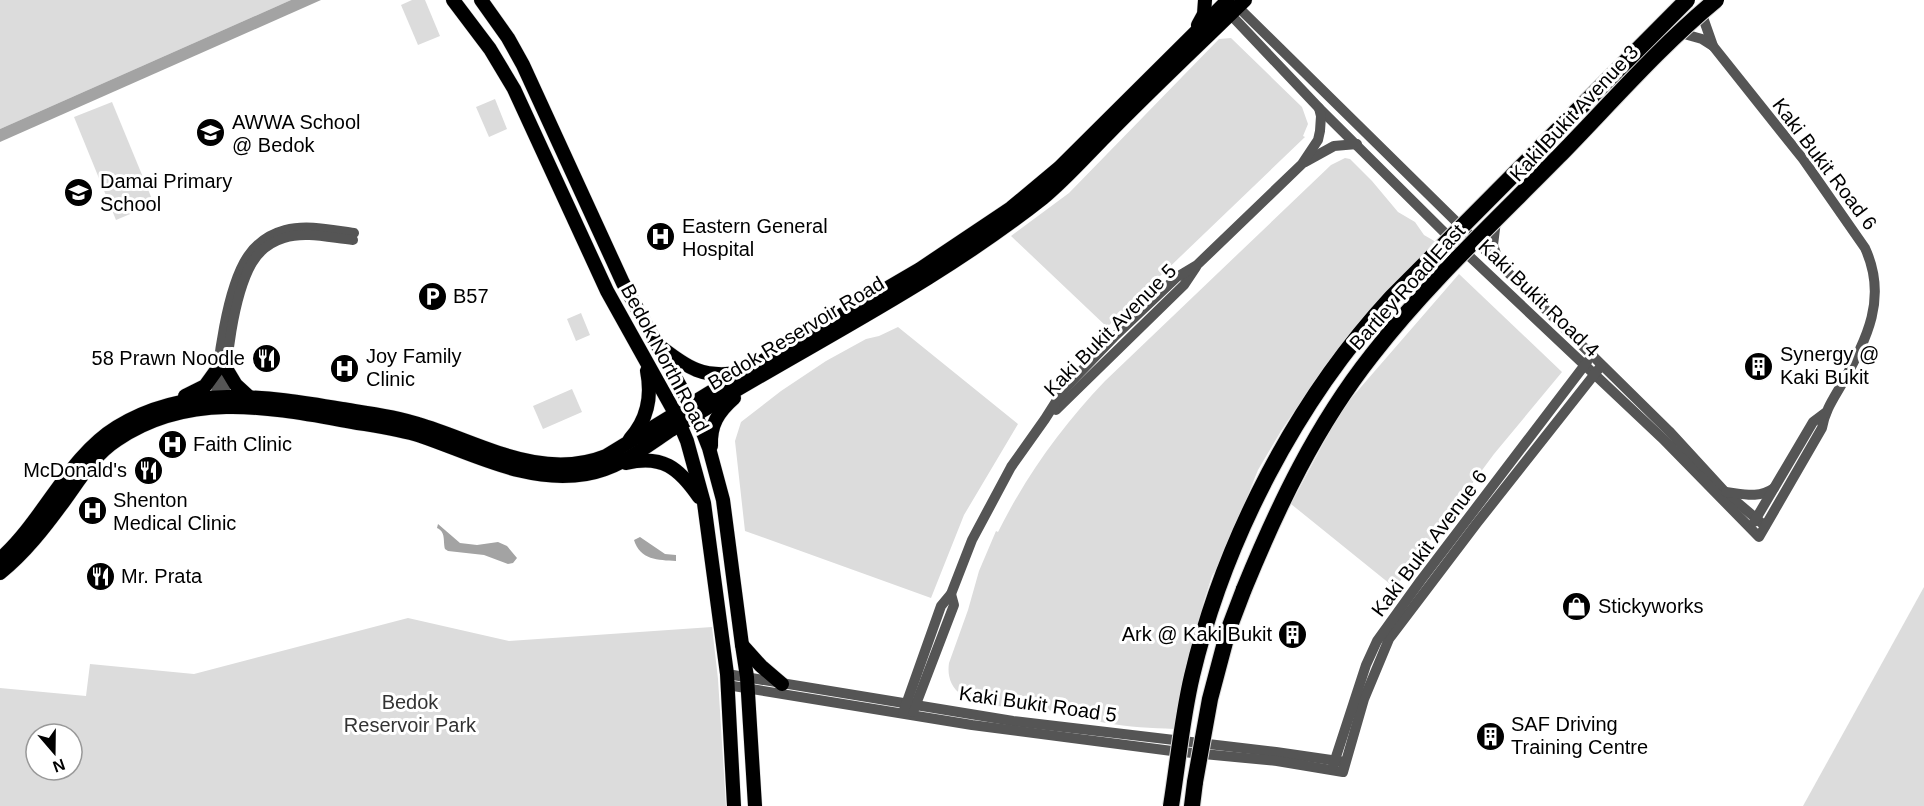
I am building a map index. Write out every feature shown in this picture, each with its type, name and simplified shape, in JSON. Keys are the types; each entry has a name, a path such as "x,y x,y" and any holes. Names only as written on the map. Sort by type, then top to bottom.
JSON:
{"highway":[{"name":"Bartley Road East","path":"1192,806 1210,699 1228,631 1274,515 1335,406 1371,356 1410,309 1651,62 1716,0"},
{"name":"Bartley Road East","path":"1171,806 1192,678 1212,608 1253,506 1283,449 1314,398 1349,348 1391,298 1693,5"}],"main road":[{"name":"Bedok North Road","path":"453,0 490,49 514,89 607,291 678,419 693,457 704,503 727,679 734,806"},
{"name":"Bedok North Road","path":"481,0 523,65 623,283 693,409 711,454 723,500 747,682 755,806"},
{"path":"1191,38 1204,14 1205,0"},
{"name":"Bedok Reservoir Road","path":"0,559 22,537 78,462 94,445 118,427 162,407 192,399 310,414 388,428 418,436 499,465 532,473 573,476 604,470 627,459 742,373 920,269 1011,208 1059,168 1191,38 1231,4"},
{"name":"Bedok Reservoir Road","path":"693,409 756,379 929,276 1039,201 1064,179 1231,4"},
{"path":"658,345 677,360 710,375 742,373"},
{"path":"622,448 635,434 647,408 650,386 645,360"},
{"path":"162,407 205,386 223,369 249,397"},
{"path":"711,454 711,436 716,418 724,407 756,379"},
{"name":"Bedok Reservoir Road","path":"0,573 30,544 87,469 108,447 153,421 221,401 249,397 312,404 411,422 501,455 540,463 581,464 599,459 678,419"},
{"path":"604,470 638,460 664,464 677,469 704,503"},
{"path":"742,645 782,684"}],"street":[{"name":"Kaki Bukit Avenue 3","path":"1449,237 1681,0"},
{"name":"Kaki Bukit Avenue 3","path":"1466,253 1676,31 1693,5 1710,0"},
{"name":"Kaki Bukit Road 4","path":"1231,4 1669,431 1725,492 1765,526"},
{"name":"Kaki Bukit Road 4","path":"1231,4 1319,108 1592,375 1662,438 1750,528"},
{"name":"Kaki Bukit Road 6","path":"1693,5 1713,46 1830,196 1865,248 1876,282 1868,331 1843,382 1825,412 1813,422 1756,517"},
{"name":"Kaki Bukit Road 6","path":"1676,31 1702,39 1713,46"},
{"path":"1302,164 1318,140 1321,116 1319,108"},
{"path":"1302,164 1334,146 1357,144"},
{"name":"Kaki Bukit Avenue 5","path":"909,709 941,606 951,594 963,562 1011,467 1045,419 1184,285 1197,264 1302,164"},
{"path":"1496,221 1493,245 1501,268"},
{"path":"221,401 222,336 237,281 251,251 268,237 286,230 303,228 331,230 353,237 294,235 276,241 261,252 250,267 240,296 223,369"},
{"name":"Kaki Bukit Avenue 6","path":"1339,766 1366,665 1377,641 1591,357"},
{"name":"Kaki Bukit Avenue 6","path":"1339,766 1373,673 1389,639 1600,366"},
{"name":"Kaki Bukit Road 6","path":"1765,526 1822,428 1825,412"},
{"path":"1725,492 1755,495 1776,487"},
{"path":"1756,517 1750,528 1759,537 1765,526"},
{"name":"Kaki Bukit Road 5","path":"727,679 909,709"},
{"name":"Kaki Bukit Road 5","path":"747,682 782,684 909,709 972,725 1172,751 1339,766"}],"green space":[{"path":"0,0 291,0 0,129"},
{"path":"412,0 425,0 440,36 418,45 401,5"},
{"path":"1231,38 1302,107 1308,124 1303,136 1305,137 1107,327 1011,236 1069,193 1219,39"},
{"path":"495,99 507,129 489,137 476,107"},
{"path":"112,102 154,204 116,220 74,117"},
{"path":"1345,158 1350,159 1372,181 1398,212 1415,222 1424,235 1436,242 1326,364 1258,470 1223,557 1212,576 1203,604 1200,625 1174,729 1100,722 1063,712 981,703 962,695 951,681 949,663 979,571 996,531 998,532 1020,491 1046,452 1105,381 1331,165"},
{"path":"1459,274 1562,372 1494,454 1395,588 1291,504 1341,410"},
{"path":"581,313 590,335 576,341 567,319"},
{"path":"898,327 1018,424 964,515 931,598 745,531 735,441 741,422 781,391 826,361 866,339"},
{"path":"572,389 582,412 543,429 533,406"},
{"path":"1924,587 1924,806 1803,806"},
{"name":"Bedok Reservoir Park","path":"408,618 509,641 712,627 718,679 726,806 0,806 0,688 86,696 90,664 194,674"}],"shaded area":[{"path":"291,0 321,0 0,142 0,129"},
{"path":"438,524 460,543 477,545 498,542 507,546 517,558 513,563 508,564 484,555 448,551 445,549 443,534 437,528"},
{"path":"640,537 665,554 676,555 676,561 650,558 645,555 634,540"}],"place":[{"name":"AWWA School @ Bedok","path":"211,133"},
{"name":"Damai Primary School","path":"79,193"},
{"name":"Eastern General Hospital","path":"661,237"},
{"name":"B57","path":"432,296"},
{"name":"58 Prawn Noodle","path":"266,358"},
{"name":"Synergy @ Kaki Bukit","path":"1759,366"},
{"name":"Joy Family Clinic","path":"345,368"},
{"name":"Faith Clinic","path":"172,444"},
{"name":"McDonald's","path":"148,470"},
{"name":"Shenton Medical Clinic","path":"92,511"},
{"name":"Mr. Prata","path":"100,576"},
{"name":"Stickyworks","path":"1577,606"},
{"name":"Ark @ Kaki Bukit","path":"1293,634"},
{"name":"SAF Driving Training Centre","path":"1490,736"}]}
